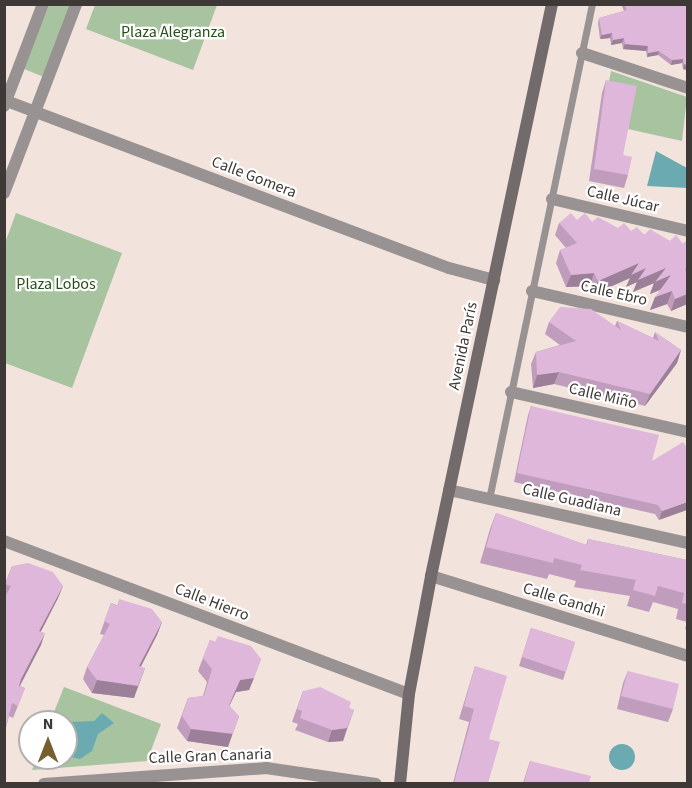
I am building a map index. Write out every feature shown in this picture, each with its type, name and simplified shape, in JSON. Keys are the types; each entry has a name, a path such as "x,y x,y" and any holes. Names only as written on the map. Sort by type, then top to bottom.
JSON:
{"main road":[{"name":"Avenida París","path":"400,783 409,694 431,576 552,4"}],"street":[{"path":"5,102 43,4"},
{"path":"4,193 76,4"},
{"path":"582,53 687,88"},
{"name":"Calle Gomera","path":"5,102 449,268 494,280"},
{"name":"Calle Júcar","path":"552,199 687,231"},
{"name":"Calle Ebro","path":"532,291 687,327"},
{"name":"Calle Miño","path":"511,392 687,432"},
{"name":"Calle Guadiana","path":"449,490 687,543"},
{"name":"Calle Hierro","path":"4,541 409,694"},
{"name":"Calle Gandhi","path":"431,576 687,656"},
{"name":"Calle Gran Canaria","path":"44,783 266,768 376,783"}],"lane":[{"path":"489,499 592,4"}],"green space":[{"name":"Plaza Alegranza","path":"95,4 217,5 193,70 86,29"},
{"path":"49,5 72,5 44,77 24,69"},
{"path":"611,71 687,97 682,141 628,129 634,96 607,91"},
{"name":"Plaza Lobos","path":"16,213 122,253 72,388 5,363 5,243"},
{"path":"64,687 161,724 147,761 78,766 78,710 55,710"}],"water":[{"path":"656,151 687,168 687,188 647,186"},
{"path":"102,713 114,723 98,734 92,751 78,759 78,722 94,721"},
{"path":"622,744 631,748 635,757 631,766 622,770 613,766 609,757 613,748"}],"building":[{"path":"624,4 684,4 686,7 687,4 687,65 684,64 683,59 672,60 659,51 648,53 648,46 625,44 624,38 613,40 612,33 602,35 599,18 627,10"},
{"path":"606,80 637,86 623,155 632,157 628,175 594,169"},
{"path":"571,213 577,220 585,213 592,222 598,217 618,228 624,223 631,231 637,227 644,235 650,229 670,241 676,235 683,244 687,240 687,267 685,269 687,294 675,299 672,291 655,297 671,275 655,282 666,268 638,280 646,268 631,275 639,263 598,281 594,273 571,275 560,250 577,243 559,223"},
{"path":"560,307 591,309 621,330 617,321 659,341 655,332 681,350 650,394 559,372 537,375 536,352 576,341 549,322"},
{"path":"531,406 659,435 652,461 683,442 687,448 687,502 662,511 658,505 517,473"},
{"path":"496,513 587,545 588,539 687,560 687,604 682,603 684,593 658,586 655,596 633,590 636,580 580,570 582,565 554,558 553,563 486,547"},
{"path":"28,563 53,572 63,586 39,631 45,633 21,679 19,686 25,688 18,706 12,703 4,735 4,599 11,586 5,584 12,566"},
{"path":"119,599 152,609 162,622 139,666 145,668 138,686 97,680 87,667 110,624 104,621 111,603 117,606"},
{"path":"531,628 575,642 566,672 522,657"},
{"path":"218,636 251,646 261,659 254,678 240,680 229,705 239,716 233,734 191,729 182,716 188,698 204,696 212,669 203,658 210,640 215,642"},
{"path":"475,666 507,676 489,739 500,742 488,783 454,783 474,709 464,706"},
{"path":"628,671 679,684 673,709 621,696"},
{"path":"320,687 351,702 349,708 354,710 347,728 332,730 300,718 302,711 297,709 303,691"},
{"path":"530,761 591,776 589,783 524,783"}]}
